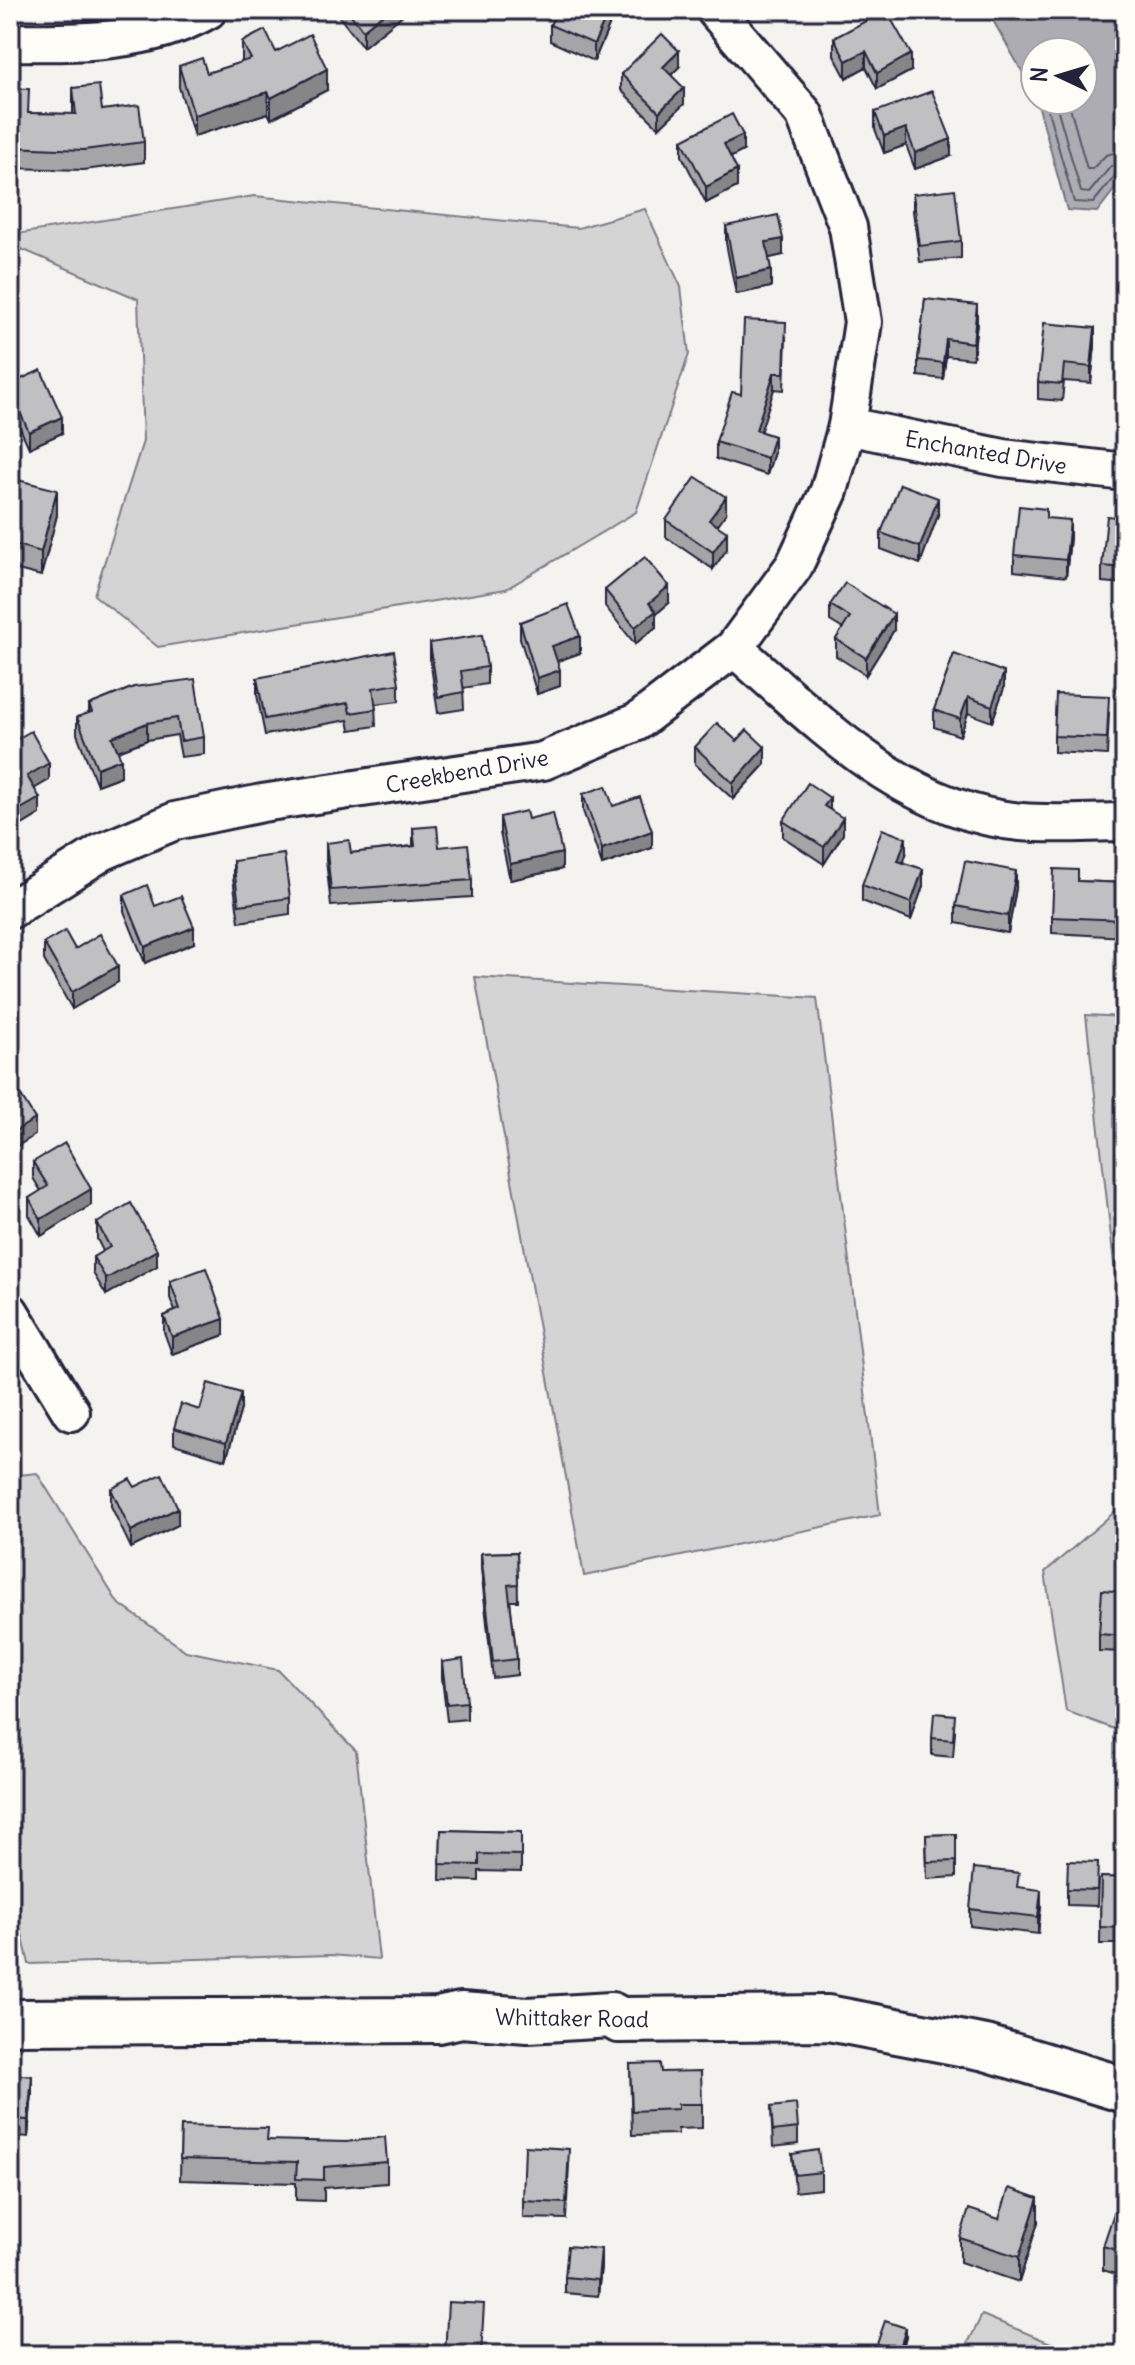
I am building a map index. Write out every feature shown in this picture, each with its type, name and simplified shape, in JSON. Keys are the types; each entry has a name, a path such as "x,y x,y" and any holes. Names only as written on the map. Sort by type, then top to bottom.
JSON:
{"main road":[{"name":"Whittaker Road","path":"10,2022 438,2020 461,2015 528,2020 611,2015 619,2020 828,2018 986,2048 1125,2090"}],"street":[{"path":"10,42 86,43 182,25 208,10"},
{"name":"Creekbend Drive","path":"10,910 102,852 175,821 262,803 543,761 637,722 734,648 794,566 829,491 847,426 863,322 848,227 804,114 715,10"},
{"name":"Enchanted Drive","path":"847,426 1003,458 1125,472"},
{"path":"734,648 858,757 940,803 1020,822 1125,822"},
{"path":"10,1312 71,1412"}],"shaded area":[{"path":"254,196 578,228 645,209 681,287 689,354 636,512 506,589 158,647 94,595 143,441 138,299 10,244 10,235"},
{"path":"475,977 817,998 880,1515 584,1576"},
{"path":"1086,1015 1125,1017 1125,1361"},
{"path":"37,1473 118,1603 186,1651 278,1670 356,1751 379,1959 330,1955 29,1964 10,1881 10,1476"},
{"path":"1125,1503 1125,1733 1066,1711 1045,1572"},
{"path":"982,2315 1080,2355 962,2355"}],"water":[{"path":"987,10 1125,10 1125,176 1097,212 1067,210 1041,116 1099,116 1099,36 1019,36 1019,66"}],"building":[{"path":"347,10 388,10 363,30"},
{"path":"557,10 609,10 594,44 550,25"},
{"path":"886,10 911,54 877,73 866,51 846,61 834,38"},
{"path":"265,30 276,52 310,34 327,69 271,98 268,92 194,115 179,66 202,58 207,73 251,59 242,42"},
{"path":"662,34 679,51 663,67 684,88 659,112 621,74"},
{"path":"99,85 102,110 139,105 144,142 84,150 10,147 10,88 29,89 28,113 76,114 73,88"},
{"path":"932,91 951,139 915,153 906,128 884,136 875,112"},
{"path":"732,114 743,135 724,144 737,170 706,187 682,140"},
{"path":"955,189 961,241 920,246 913,194"},
{"path":"778,215 783,239 766,242 771,270 736,278 726,226"},
{"path":"925,299 977,305 973,343 946,339 943,363 918,360"},
{"path":"744,320 786,322 784,373 774,373 756,430 774,436 767,458 716,442 732,392 741,394"},
{"path":"1044,323 1095,328 1091,367 1064,364 1062,384 1038,382"},
{"path":"41,370 62,417 29,432 19,410 10,414 10,384"},
{"path":"696,477 726,497 709,520 727,532 713,552 666,520"},
{"path":"10,478 57,490 41,552 10,543 10,522 15,502 10,501"},
{"path":"900,484 938,498 920,547 881,533"},
{"path":"1019,506 1046,509 1046,518 1070,520 1066,560 1014,555"},
{"path":"1107,516 1125,518 1125,568 1102,566"},
{"path":"645,557 669,586 649,603 656,611 635,627 605,590"},
{"path":"845,583 894,614 866,658 836,639 850,617 830,605"},
{"path":"568,604 580,636 552,646 560,670 537,678 520,622"},
{"path":"482,635 487,667 461,671 464,692 438,697 430,643"},
{"path":"394,651 399,684 373,688 376,709 350,713 348,703 265,719 257,678"},
{"path":"954,654 1004,672 992,706 968,697 960,719 934,710"},
{"path":"195,679 204,737 181,741 177,718 147,723 112,737 121,759 97,768 77,717 92,712 89,705 134,687"},
{"path":"1056,694 1109,696 1107,738 1054,736"},
{"path":"717,723 737,741 747,730 765,747 733,783 695,747"},
{"path":"31,731 49,763 27,776 40,798 17,811 10,799 10,743"},
{"path":"808,783 830,798 824,806 843,818 824,847 783,821"},
{"path":"606,786 613,806 640,797 652,831 602,849 583,794"},
{"path":"526,811 528,819 553,813 562,853 510,864 500,817"},
{"path":"437,826 439,847 468,844 472,880 331,890 326,843 349,840 351,853 415,846 413,828"},
{"path":"882,829 906,838 898,861 923,869 911,903 862,885"},
{"path":"284,854 290,898 239,905 233,861"},
{"path":"965,861 1016,871 1008,916 956,906"},
{"path":"1054,869 1078,870 1078,881 1125,883 1125,920 1052,917"},
{"path":"147,885 155,906 181,896 194,927 145,947 124,895"},
{"path":"65,931 75,949 100,934 118,966 72,992 44,943"},
{"path":"10,1078 35,1119 10,1134"},
{"path":"65,1143 91,1189 41,1219 29,1198 48,1186 33,1162"},
{"path":"131,1203 157,1250 106,1279 93,1257 110,1247 97,1223"},
{"path":"206,1268 224,1319 172,1337 164,1316 180,1309 170,1281"},
{"path":"208,1383 241,1393 226,1443 174,1428 181,1404 200,1410"},
{"path":"162,1474 178,1508 131,1531 111,1489 130,1479 135,1487"},
{"path":"517,1552 518,1584 508,1585 517,1659 493,1662 481,1553"},
{"path":"1102,1590 1125,1592 1125,1636 1099,1634"},
{"path":"463,1659 467,1702 447,1704 442,1662"},
{"path":"934,1713 955,1715 953,1740 932,1738"},
{"path":"441,1830 521,1832 521,1855 479,1854 479,1865 440,1864"},
{"path":"956,1834 956,1861 927,1862 926,1835"},
{"path":"1068,1861 1098,1862 1097,1890 1067,1889"},
{"path":"974,1868 1019,1873 1017,1887 1041,1890 1038,1917 970,1909"},
{"path":"1101,1877 1125,1878 1125,1928 1100,1927"},
{"path":"660,2063 661,2072 701,2071 702,2104 678,2104 678,2109 632,2111 630,2064"},
{"path":"10,2074 32,2076 28,2120 10,2119"},
{"path":"796,2104 798,2128 773,2131 771,2107"},
{"path":"181,2126 268,2128 267,2140 346,2142 385,2137 387,2162 324,2167 324,2180 296,2179 297,2162 180,2159"},
{"path":"525,2146 569,2149 566,2203 523,2201"},
{"path":"818,2150 821,2172 795,2175 792,2154"},
{"path":"1009,2188 1038,2198 1019,2257 960,2238 969,2209 999,2219"},
{"path":"1114,2213 1125,2216 1125,2253 1103,2246"},
{"path":"568,2246 601,2249 598,2280 565,2277"},
{"path":"448,2302 484,2304 481,2355 445,2355"},
{"path":"885,2321 906,2328 899,2351 877,2344"}]}
